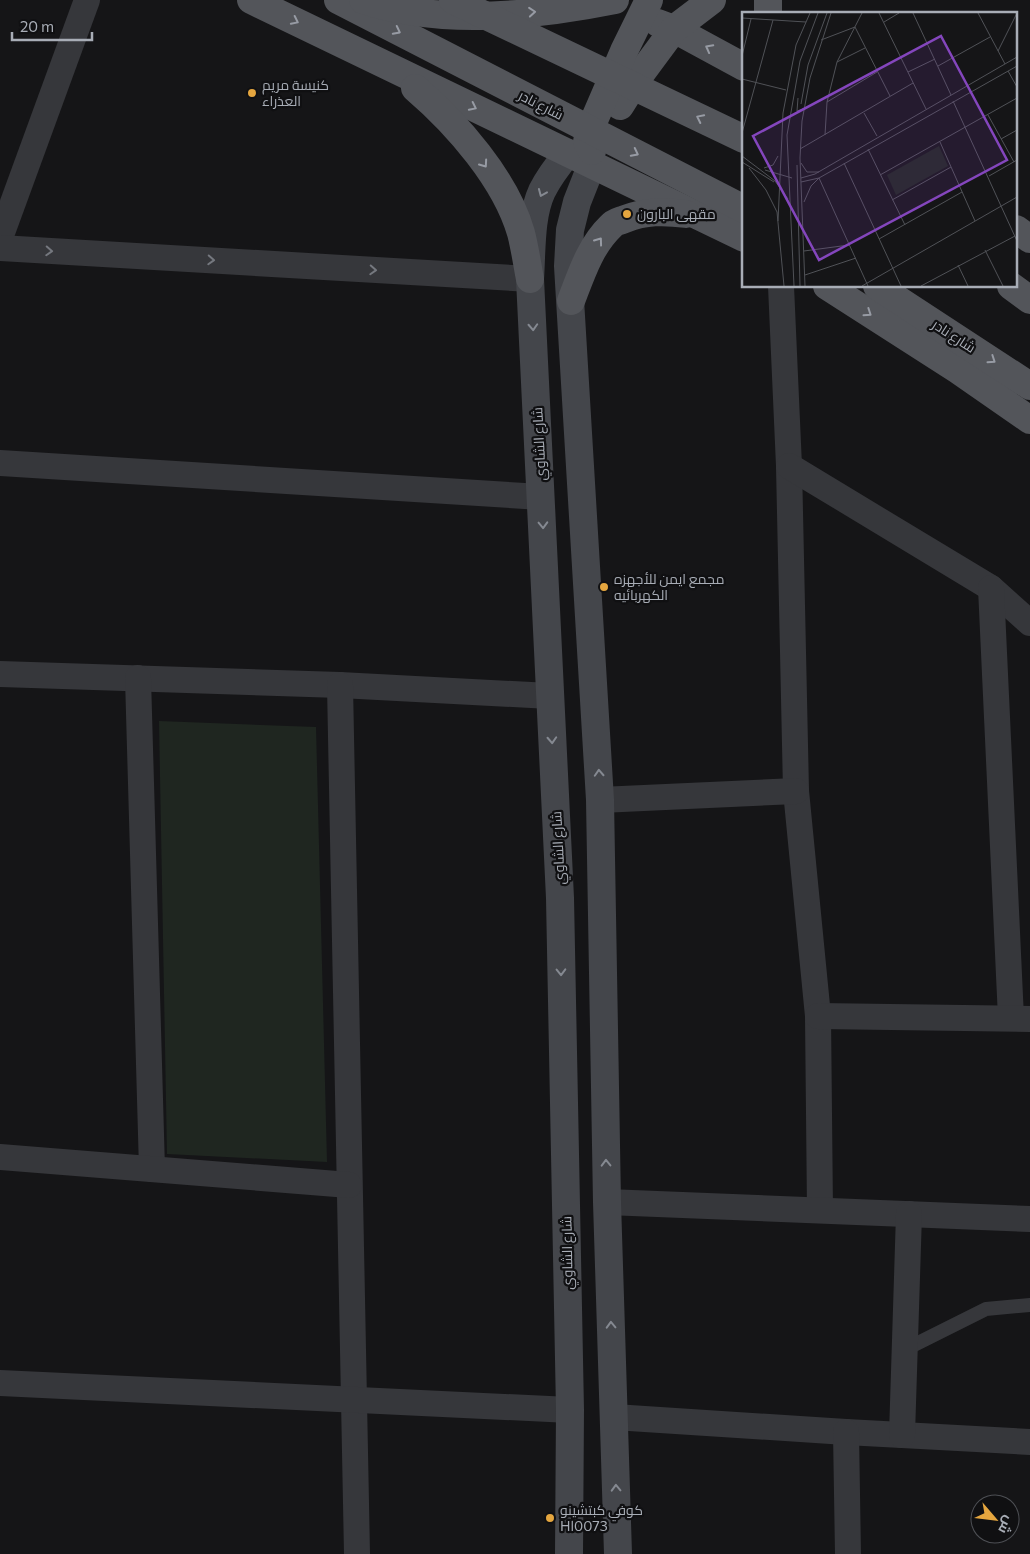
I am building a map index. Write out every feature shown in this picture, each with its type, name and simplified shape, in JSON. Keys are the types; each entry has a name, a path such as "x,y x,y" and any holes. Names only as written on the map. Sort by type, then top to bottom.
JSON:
{"main road":[{"path":"251,0 613,170 631,183 738,225"},
{"name":"شارع نادر","path":"338,0 738,225"},
{"path":"363,0 387,8 436,15 487,15 579,7 614,0 641,15 674,29 742,66"},
{"path":"453,0 742,138"},
{"path":"609,0 620,8 631,21 641,15"},
{"path":"606,113 637,79 674,29 712,0"},
{"path":"585,157 606,113 641,15"},
{"path":"374,58 436,106 462,134 487,168 507,198 518,224 530,279"},
{"path":"571,301 585,265 596,244 612,224 637,214 660,211 738,225"},
{"path":"1018,230 1030,239"},
{"path":"830,288 1030,418"},
{"name":"شارع نادر","path":"880,288 1030,386"},
{"path":"1015,288 1030,300"},
{"path":"1030,374 1020,384 1016,396 1019,404 1030,418"}],"street":[{"path":"0,238 87,0"},
{"path":"585,157 570,230 568,266 600,800 607,1202 618,1554"},
{"name":"شارع الشاوي","path":"569,1554 570,1410 559,869 530,279 534,226 542,192 558,166 585,157"},
{"path":"0,248 530,279"},
{"path":"781,288 789,466 796,791 818,1016 820,1210"},
{"path":"0,463 541,497"},
{"path":"789,466 991,588 1030,623"},
{"path":"818,1016 1020,1018 991,588"},
{"path":"0,674 340,685 550,696"},
{"path":"138,678 152,1169"},
{"path":"340,685 357,1554"},
{"path":"600,800 796,791"},
{"path":"559,869 571,882 581,883 592,879 601,867"},
{"path":"561,936 569,925 580,920 590,921 602,932"},
{"path":"0,1157 349,1185"},
{"path":"607,1202 1030,1219"},
{"path":"902,1435 909,1214"},
{"path":"0,1383 570,1410"},
{"path":"614,1417 1030,1442"},
{"path":"846,1432 848,1554"}],"lane":[{"path":"904,1350 986,1309 1030,1305"}],"shaded area":[{"path":"159,721 316,727 327,1162 167,1154"}],"place":[{"name":"كنيسة مريم العذراء","path":"252,93"},
{"name":"مقهى البارون","path":"627,214"},
{"name":"مجمع ايمن للأجهزه الكهربائيه","path":"604,587"},
{"name":"كوفي كبتشينو Hl0073","path":"550,1518"}]}
